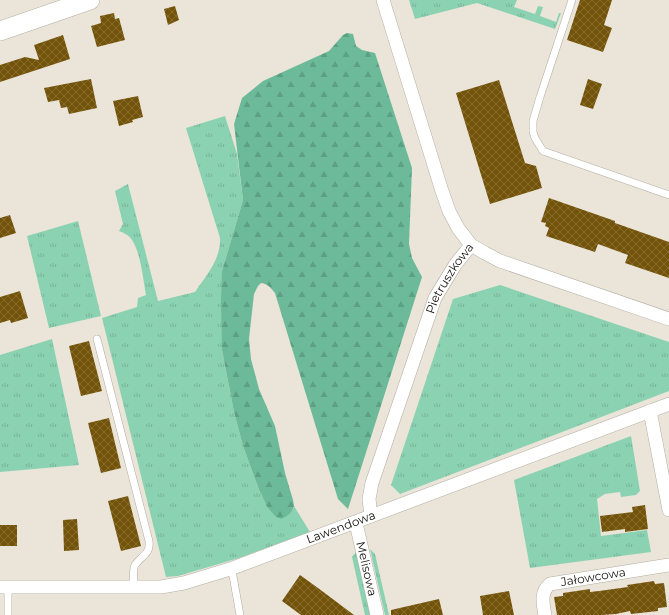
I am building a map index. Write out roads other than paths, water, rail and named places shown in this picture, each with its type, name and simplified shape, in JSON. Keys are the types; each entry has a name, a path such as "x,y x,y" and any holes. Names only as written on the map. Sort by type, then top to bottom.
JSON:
{"main road":[{"path":"0,31 90,0"}],"street":[{"name":"Pietruszkowa","path":"371,516 369,499 372,483 435,298 454,265 471,245 458,228 441,188 383,0"},
{"path":"471,245 500,261 669,319"},
{"name":"Lawendowa","path":"4,587 134,588 161,587 184,583 230,569 669,404"},
{"path":"650,411 669,510"},
{"name":"Melisowa","path":"356,522 377,615"},
{"name":"Jałowcowa","path":"545,615 543,599 544,592 546,587 550,584 669,565"}],"lane":[{"path":"572,0 533,121 533,132 539,147 543,151 669,195"},
{"path":"97,339 149,541 148,552 134,568 134,588"},
{"path":"230,569 233,576 240,615"},
{"path":"4,587 8,615"}]}
